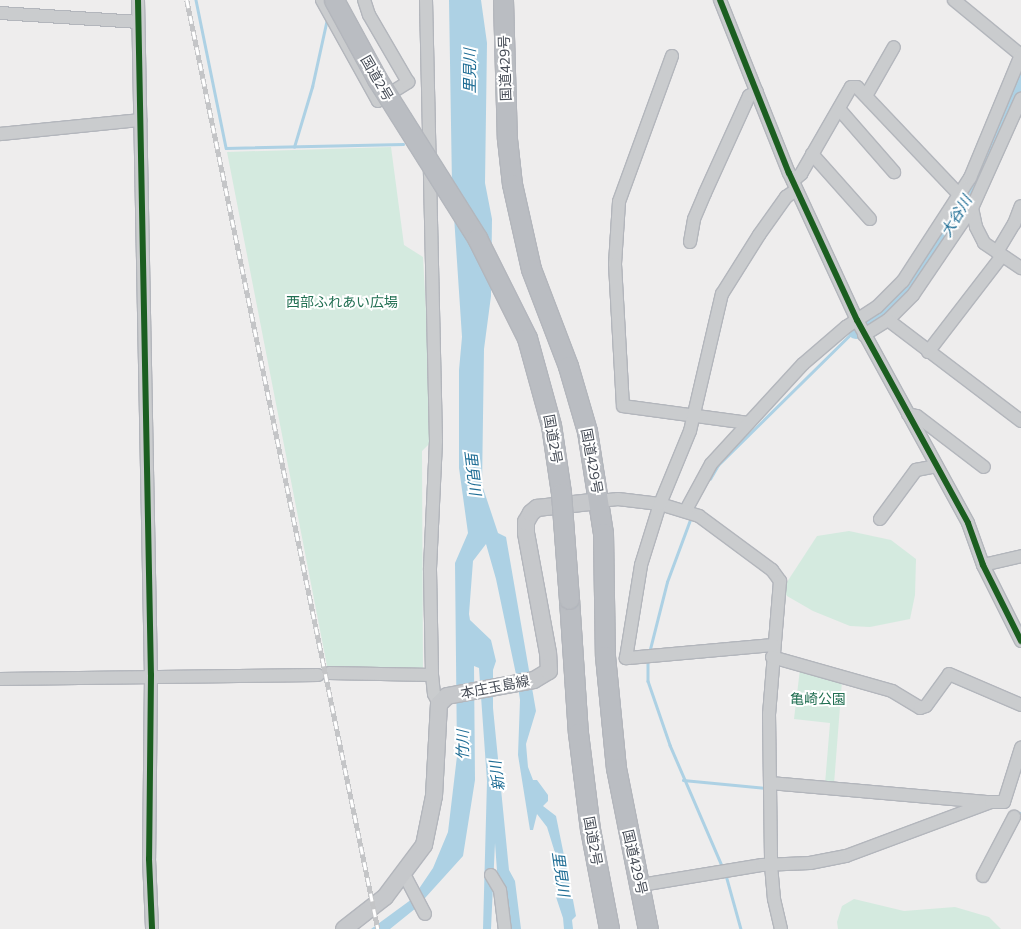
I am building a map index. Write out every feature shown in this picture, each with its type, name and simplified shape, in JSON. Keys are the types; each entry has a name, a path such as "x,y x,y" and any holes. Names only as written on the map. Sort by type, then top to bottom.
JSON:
{"highway":[{"name":"国道2号","path":"334,0 377,79 477,238 527,338 551,425 562,502 578,733 590,829 609,929"},
{"name":"国道429号","path":"504,0 507,139 521,233 579,398 599,501 609,710 626,827 642,885 648,929"}],"main road":[{"name":"本庄玉島線","path":"443,700 534,680 546,675 550,666 526,522 537,508 599,501"},
{"path":"344,929 374,908 406,878 424,845 429,828 443,700"}],"street":[{"path":"138,0 151,675 149,859 152,929"},
{"path":"322,0 378,102 408,82 369,15 364,0"},
{"path":"426,0 436,441 430,570 432,676 434,694 443,700"},
{"path":"720,0 754,93 793,189 853,322 864,335 968,523 983,565 1021,642"},
{"path":"686,510 711,464 803,364 853,322 893,294 959,197 973,170 1021,55 954,0"},
{"path":"0,13 138,22"},
{"path":"866,96 894,47"},
{"path":"672,56 619,202 615,264 623,406 695,414 748,423"},
{"path":"1021,268 999,254 980,237 972,208 959,197 866,96 856,87 851,87 793,189 722,294 695,414 684,449 660,504 641,565 626,658 773,651 892,691 920,708 926,706 949,674 1021,705"},
{"path":"690,242 694,219 705,193 754,93"},
{"path":"864,335 888,320 913,295 972,208 1021,98"},
{"path":"838,109 894,172"},
{"path":"0,134 140,120"},
{"path":"812,154 870,220"},
{"path":"928,352 999,254 1021,206"},
{"path":"888,320 928,352 1021,420"},
{"path":"908,414 917,416 984,467"},
{"path":"880,519 916,470 937,466"},
{"path":"599,501 618,499 660,504 686,510 699,516 777,574 780,581 773,651 770,787 774,899 781,929"},
{"path":"983,565 1021,556"},
{"path":"0,679 151,675 324,674 432,676"},
{"path":"642,885 732,869 810,863 846,856 998,802 1021,748"},
{"path":"770,787 998,802 1013,810 1017,818 983,876"},
{"path":"491,875 500,890 505,929"},
{"path":"406,878 425,914"}],"green space":[{"name":"西部ふれあい広場","path":"391,147 404,245 423,257 433,440 422,451 423,672 332,667 328,671 227,152"},
{"path":"849,531 891,540 916,559 915,595 910,619 870,627 850,626 813,611 787,596 784,591 787,582 817,536"},
{"name":"亀崎公園","path":"800,669 842,681 834,784 825,784 830,723 794,719"},
{"path":"854,899 904,911 955,907 989,917 1001,929 838,929 837,922 842,906"}],"water":[{"path":"449,0 481,0 487,43 485,183 492,219 491,296 484,349 482,485 498,533 506,537 536,711 526,744 528,767 533,780 537,780 548,795 548,801 543,806 556,816 576,916 572,920 573,929 564,929 563,918 556,897 556,856 547,827 537,814 533,830 530,830 518,755 520,700 517,679 496,579 486,544 473,561 469,614 470,620 491,640 496,661 493,670 493,708 509,870 515,881 521,929 512,929 497,871 495,843 491,929 483,929 487,781 479,668 474,666 475,780 463,856 416,908 390,929 371,929 412,899 433,868 448,832 457,756 455,563 468,533 459,468 459,370 462,337 452,186"}],"waterway":[{"path":"196,0 226,148 403,144"},
{"path":"294,147 312,87 327,19"},
{"name":"大谷川","path":"856,331 884,312 907,291 965,203 1021,76"},
{"path":"710,479 718,465 855,330"},
{"path":"649,653 667,582 691,517"},
{"path":"648,660 648,681 670,745 723,868"},
{"path":"683,780 767,788"},
{"path":"726,875 741,929"}],"railway":[{"path":"187,0 378,929"}],"cycle path":[{"path":"138,0 151,675 149,859 152,929"},
{"path":"720,0 789,173 857,320 968,523 983,565 1021,641"}],"water label":[{"name":"里見川","path":"470,71"},
{"name":"里見川","path":"473,473"},
{"name":"竹川","path":"463,745"},
{"name":"新川","path":"497,776"},
{"name":"里見川","path":"561,874"}]}
